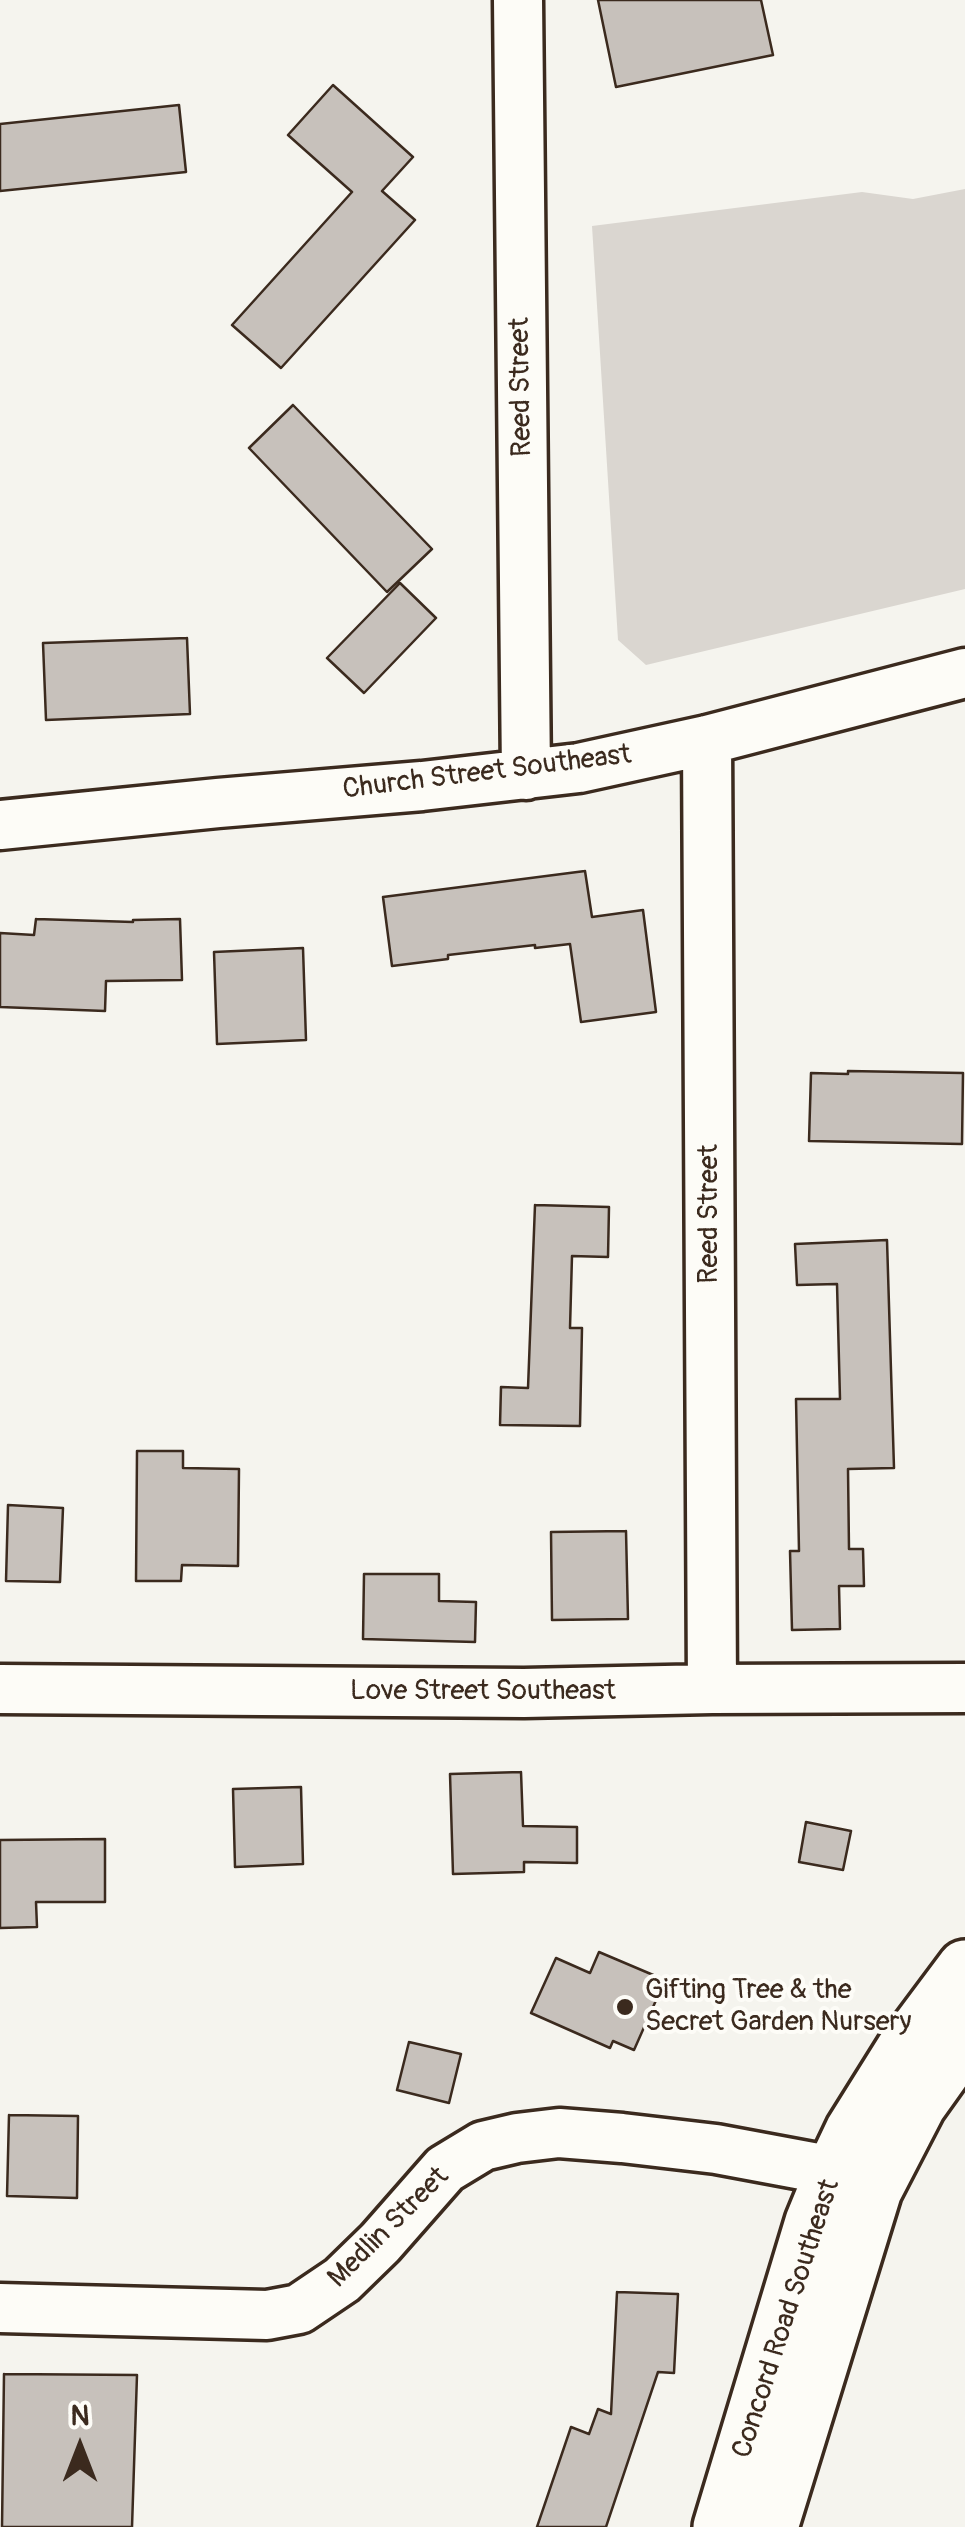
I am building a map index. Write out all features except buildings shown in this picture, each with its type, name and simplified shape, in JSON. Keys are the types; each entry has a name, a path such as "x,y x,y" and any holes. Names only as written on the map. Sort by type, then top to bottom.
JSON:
{"main road":[{"name":"Concord Road Southeast","path":"720,2527 813,2222 834,2171 853,2131 903,2051 965,1968"},
{"name":"Concord Road Southeast","path":"770,2527 874,2190 918,2106 965,2039"}],"street":[{"name":"Reed Street","path":"518,0 526,775"},
{"name":"Church Street Southeast","path":"0,825 579,768 707,740 965,673"},
{"name":"Reed Street","path":"707,740 712,1689"},
{"name":"Love Street Southeast","path":"0,1689 524,1693 965,1688"},
{"name":"Medlin Street","path":"0,2308 252,2315 299,2308 342,2280 445,2169 483,2146 517,2138 560,2133 622,2138 716,2149 834,2171"}],"shaded area":[{"path":"965,189 965,589 646,665 618,640 592,226 862,192 913,199"}],"place":[{"name":"Gifting Tree & the Secret Garden Nursery","path":"625,2007"}]}
